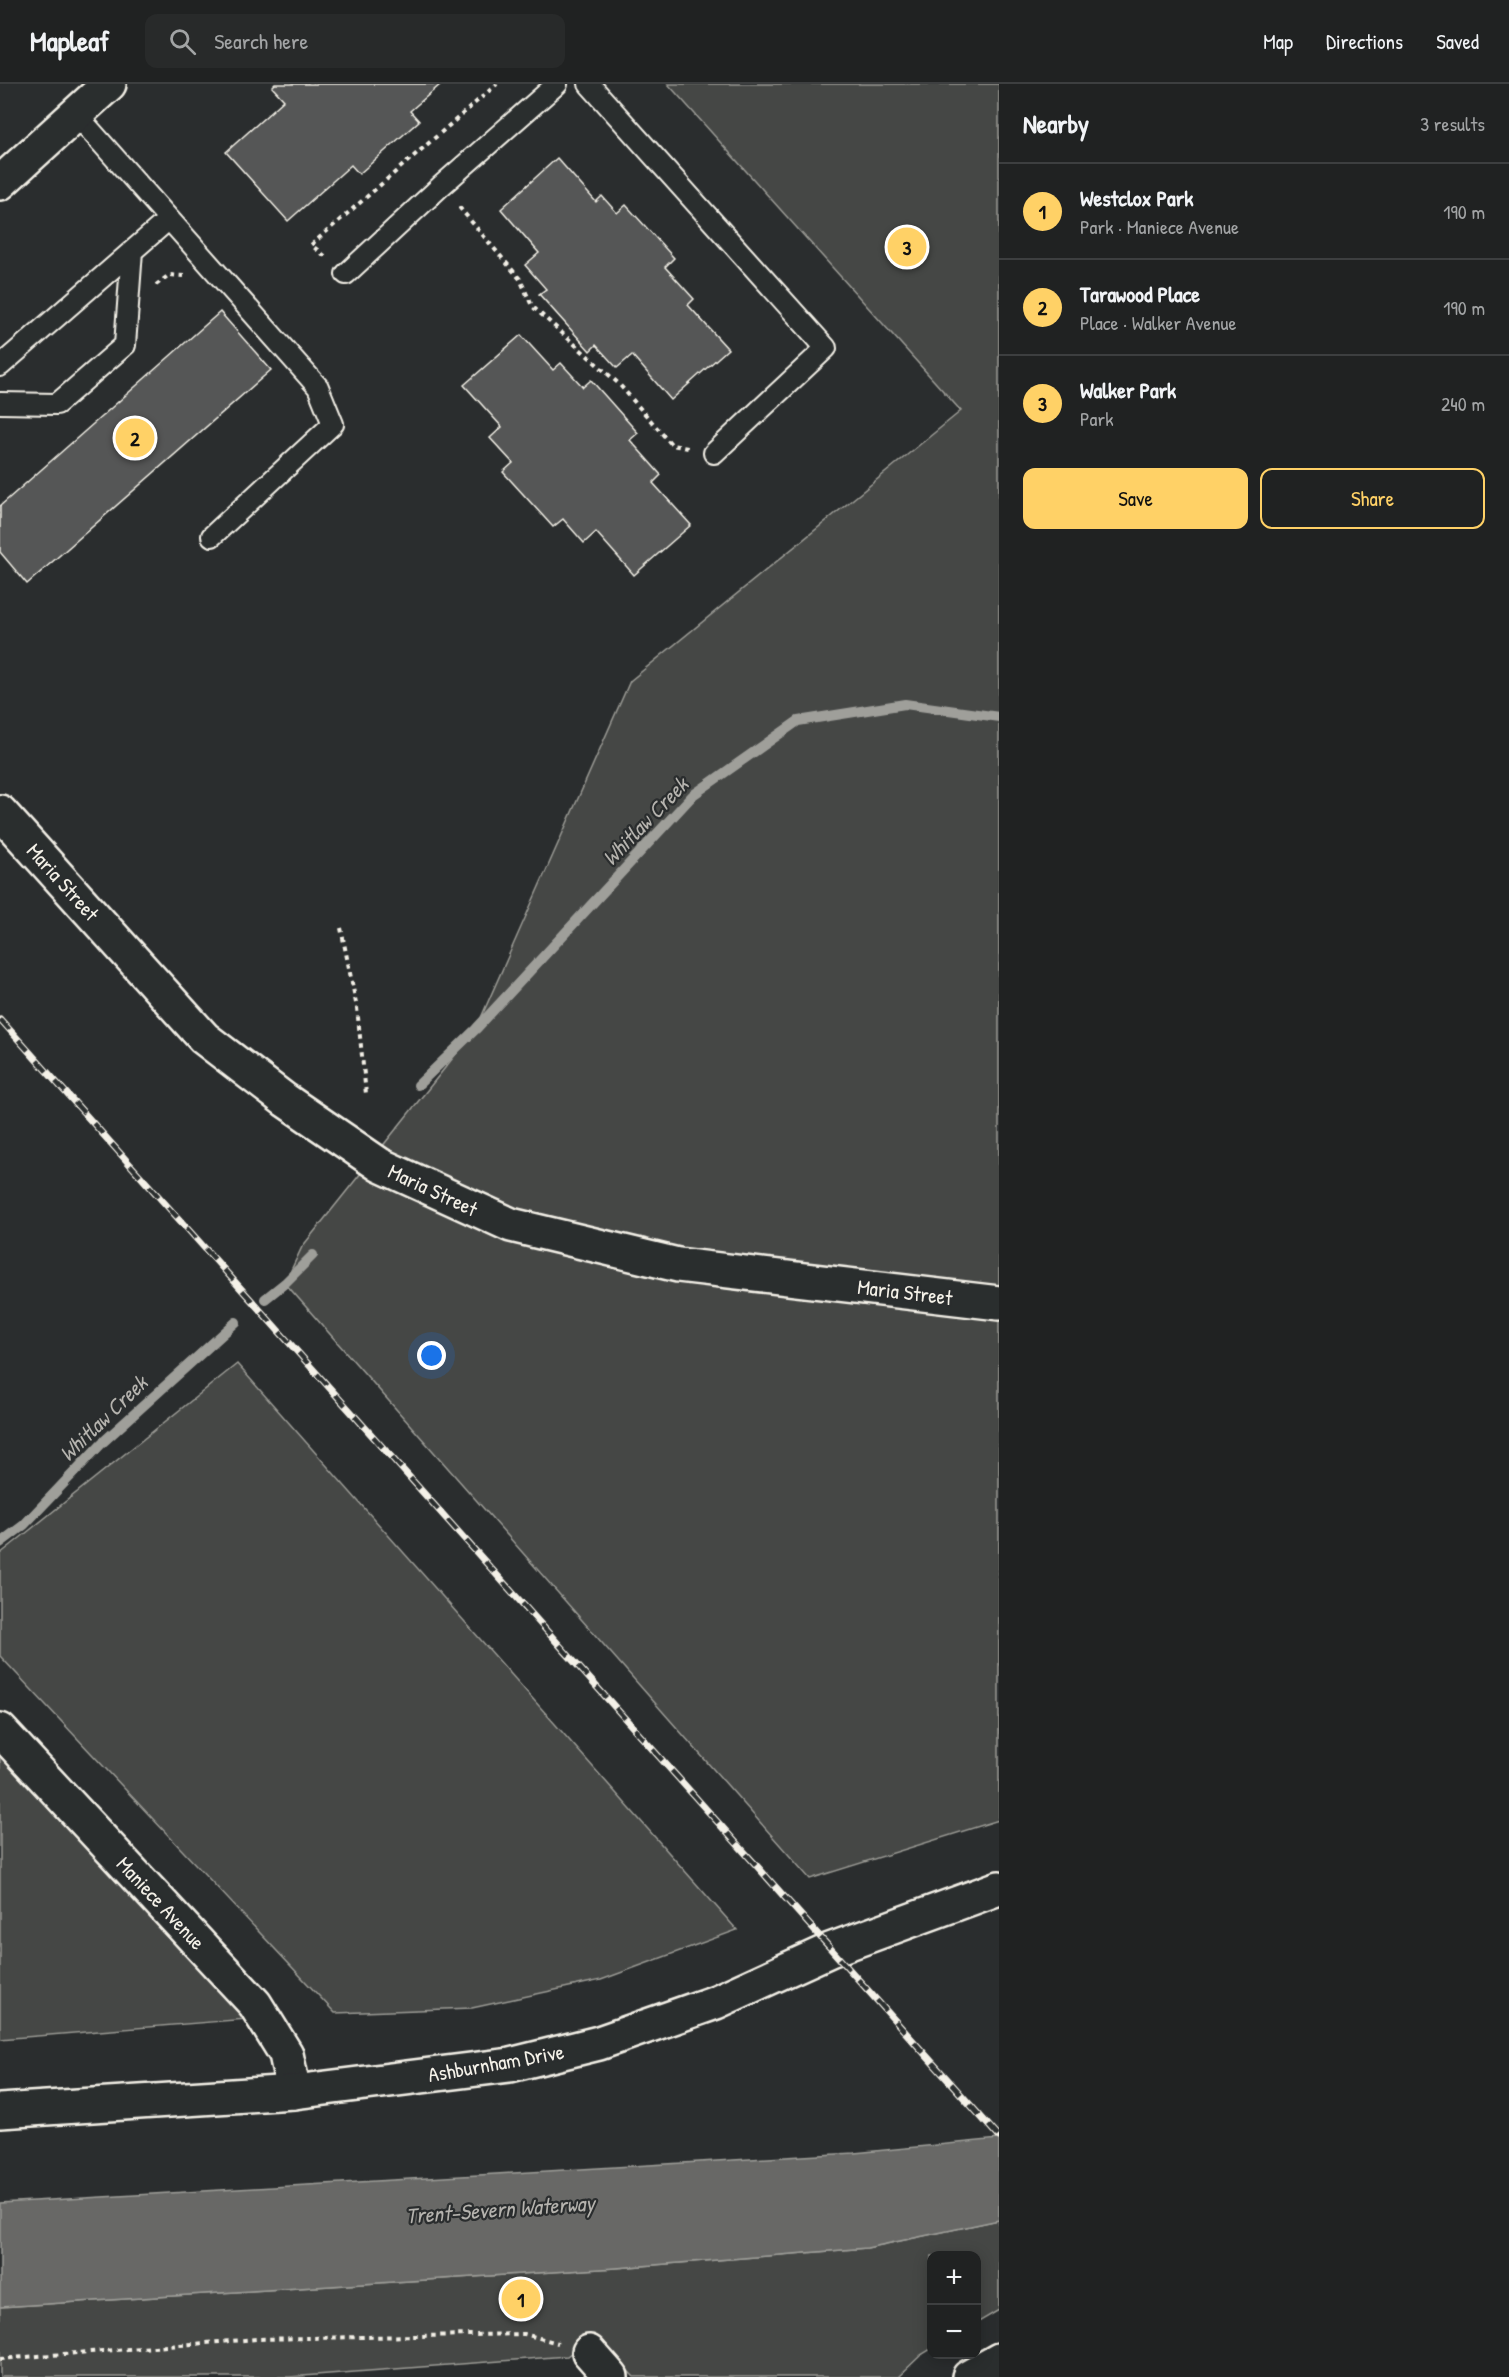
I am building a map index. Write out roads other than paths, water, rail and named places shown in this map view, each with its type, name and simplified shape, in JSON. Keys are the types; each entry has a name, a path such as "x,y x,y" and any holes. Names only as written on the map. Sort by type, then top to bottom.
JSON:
{"street":[{"path":"0,183 109,84"},
{"name":"Maria Street","path":"0,812 204,1038 285,1100 380,1165 511,1225 678,1265 999,1303"},
{"name":"Maniece Avenue","path":"0,1730 255,2004 286,2054 294,2092"},
{"name":"Ashburnham Drive","path":"0,2111 294,2092 510,2065 599,2043 716,2002 830,1950 999,1888"},
{"path":"589,2352 611,2377"},
{"path":"969,2377 999,2360"}],"lane":[{"path":"346,274 441,186 557,84"},
{"path":"589,84 826,348 714,453"},
{"path":"76,114 318,387 333,424 212,536"},
{"path":"0,366 169,219"},
{"path":"0,403 57,404 125,345 132,251"}],"water":[{"name":"Trent–Severn Waterway","path":"999,2139 999,2220 867,2248 616,2268 0,2307 0,2203 854,2153"}],"waterway":[{"name":"Whitlaw Creek","path":"418,1085 476,1029 693,795 798,721 905,704 999,717"},
{"name":"Whitlaw Creek","path":"265,1299 313,1255"},
{"name":"Whitlaw Creek","path":"0,1543 24,1525 102,1443 236,1322"}],"railway":[{"path":"0,1019 999,2137"}],"place":[{"name":"Walker Park","path":"907,247"},
{"name":"Tarawood Place","path":"135,438"},
{"name":"Westclox Park","path":"521,2299"}]}
